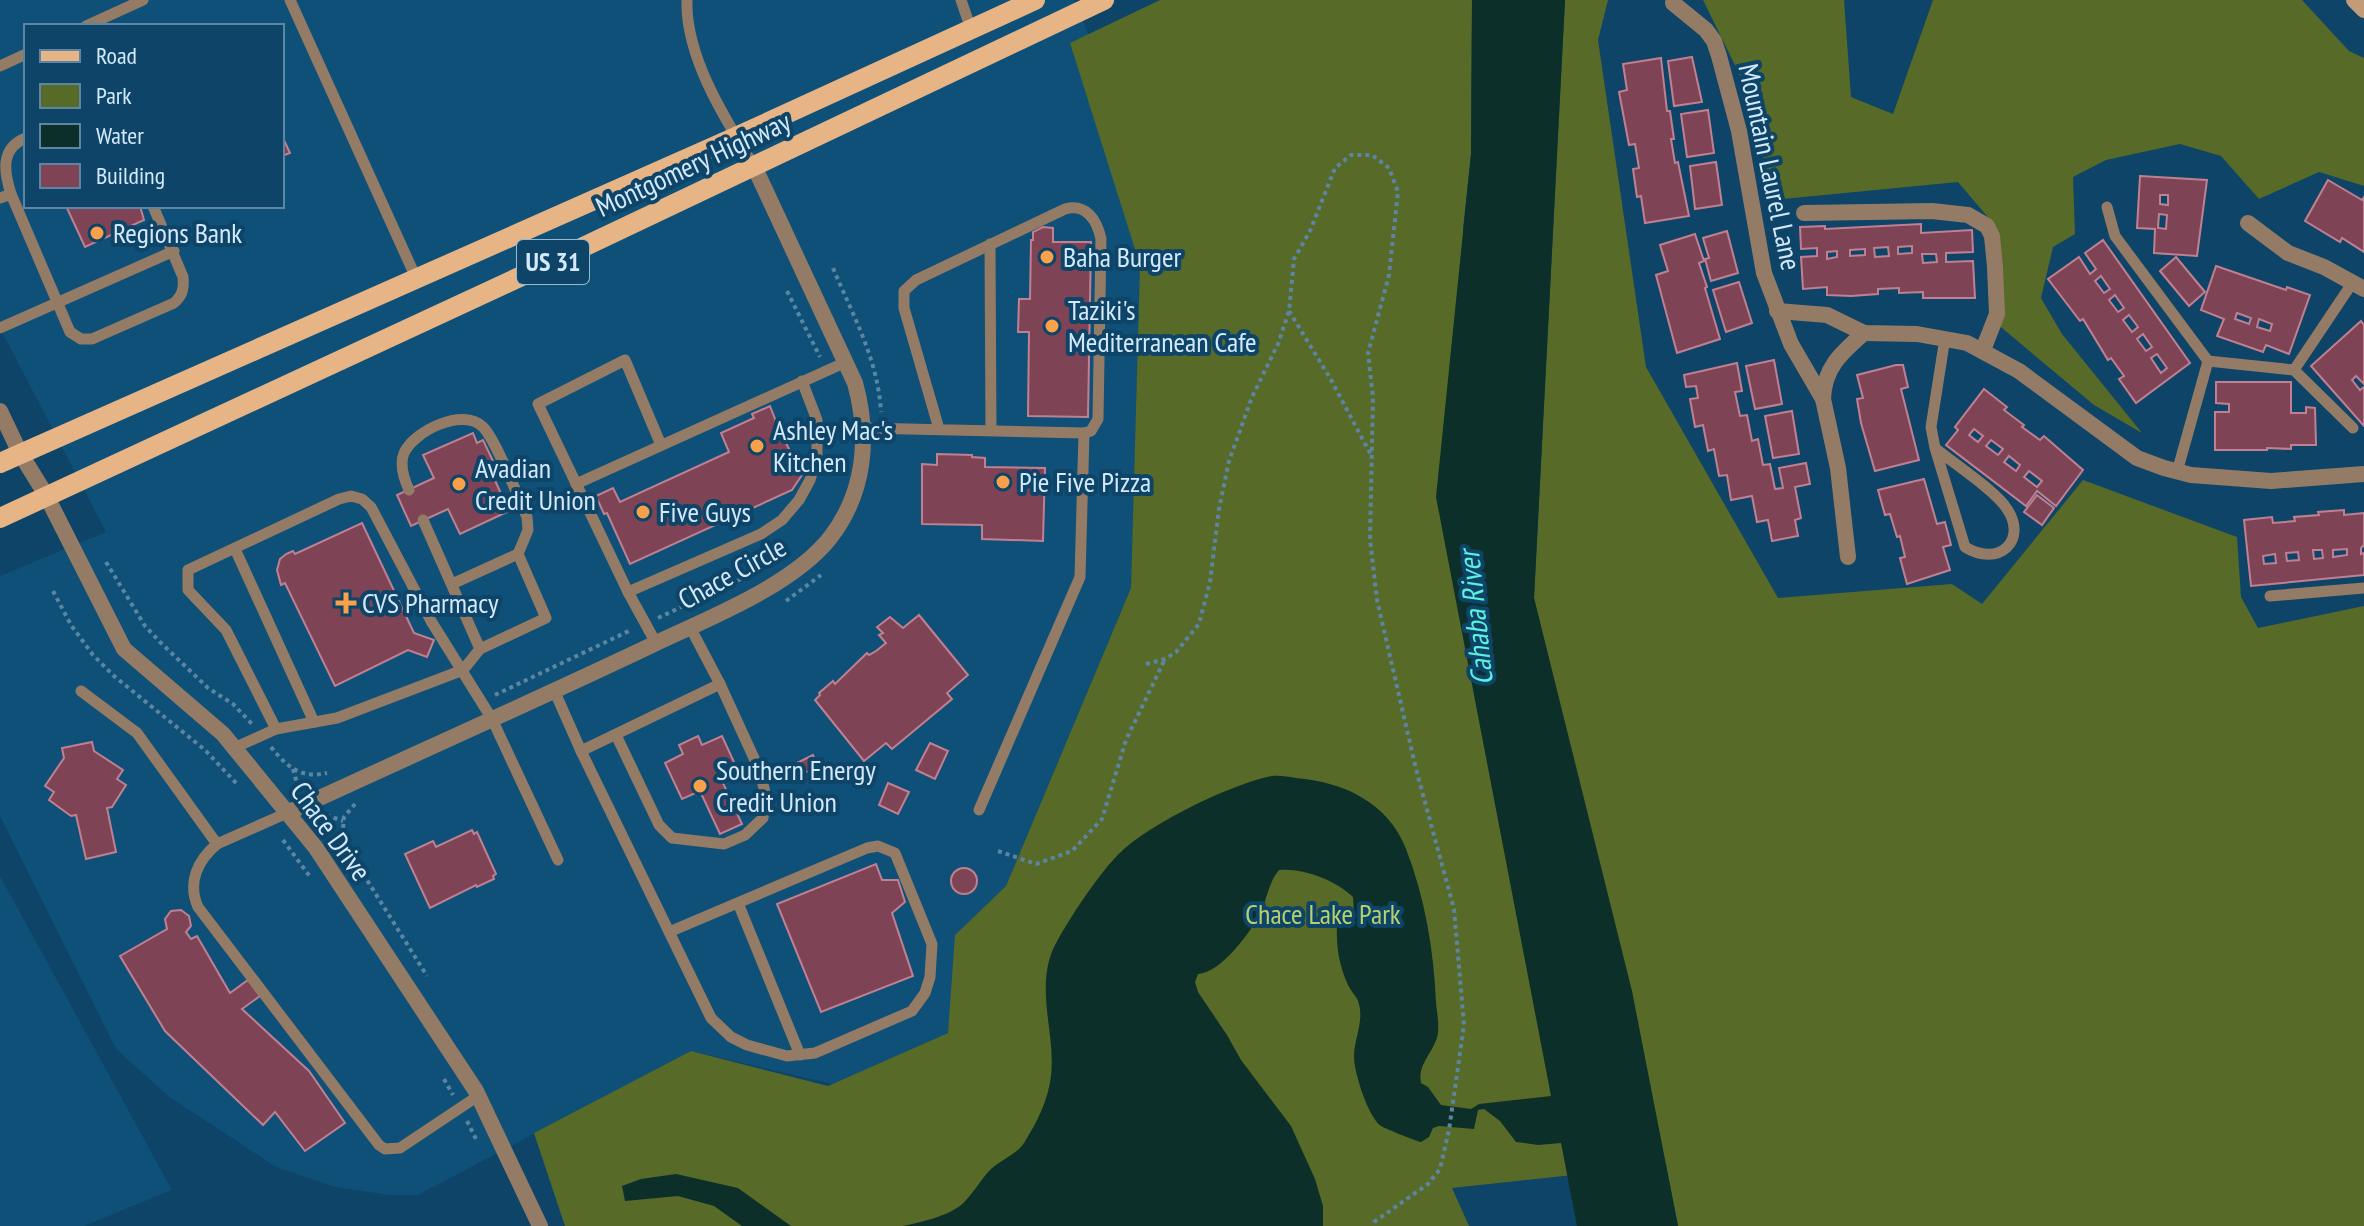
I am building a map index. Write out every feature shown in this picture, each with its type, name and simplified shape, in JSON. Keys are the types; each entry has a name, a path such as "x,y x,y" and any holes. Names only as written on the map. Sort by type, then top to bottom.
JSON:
{"main road":[{"name":"Montgomery Highway","path":"0,463 417,280 1035,0"},
{"name":"Montgomery Highway","path":"0,518 525,275 1104,0"}],"street":[{"path":"2354,0 2364,10"},
{"name":"Mountain Laurel Lane","path":"1673,3 1706,30 1714,41 1739,131 1764,273 1797,356 1823,399"},
{"name":"Chace Circle","path":"287,813 690,627 789,575 829,539 842,520 861,475 864,428 855,383 754,166"},
{"path":"1804,213 1932,211 1968,215 1987,226 1992,236 1997,314 1983,350"},
{"path":"2248,223 2288,253 2358,285"},
{"name":"Mountain Laurel Lane","path":"1777,311 1827,315 1864,333 1917,334 1945,338 1983,350 2065,403 2137,458 2177,472 2214,478 2271,481 2364,474"},
{"name":"Mountain Laurel Lane","path":"1848,557 1838,468 1823,399 1825,377 1834,361 1864,333"},
{"name":"Chace Drive","path":"0,411 124,649 223,734 316,848 478,1096 540,1226"}],"lane":[{"path":"90,24 143,0"},
{"path":"290,0 417,280"},
{"path":"687,0 693,48 736,137 754,166"},
{"path":"961,0 971,29"},
{"path":"0,66 24,55"},
{"path":"24,139 8,153 6,196 70,332 81,339 92,339 174,303 184,288 174,251 154,208"},
{"path":"864,428 1084,433 1091,431 1098,419 1101,239 1098,225 1081,208 1073,207 990,244 916,280 904,291 904,308 939,429"},
{"path":"2107,207 2115,236 2208,361 2294,370 2353,428"},
{"path":"990,244 991,430"},
{"path":"0,328 174,251"},
{"path":"2294,370 2358,285"},
{"path":"1935,448 2006,507 2015,525 2014,536 2004,551 1990,557 1978,555 1965,547 1935,448 1931,427 1945,338"},
{"path":"656,643 628,592 538,404 625,360 661,445"},
{"path":"2177,472 2208,361"},
{"path":"576,484 846,362"},
{"path":"628,592 761,534 782,520 799,500 810,480 819,438 817,420 802,381"},
{"path":"409,490 402,467 404,454 420,435 454,420 474,421 483,427 527,517 528,530 518,554 452,584"},
{"path":"979,810 1080,577 1084,433"},
{"path":"276,729 226,630 188,590 188,570 339,499 351,496 362,499 375,514 431,621 492,719 558,860"},
{"path":"423,520 480,649"},
{"path":"235,549 314,722"},
{"path":"234,748 276,729 337,718 463,670 480,649 546,618 518,554"},
{"path":"2270,596 2364,588"},
{"path":"616,735 664,833 672,838 714,844 735,840 755,828 763,818 766,796 759,769 690,627"},
{"path":"581,751 720,684"},
{"path":"554,690 581,751 669,932 711,1018 731,1037 787,1056 815,1053 912,1011 925,993 930,977 932,944 895,853 878,846 669,932"},
{"path":"81,691 137,733 217,844"},
{"path":"287,813 217,844 204,855 197,868 192,895 198,907 379,1145 385,1149 400,1148 478,1096"},
{"path":"738,903 800,1055"}],"path":[{"path":"1146,664 1165,659 1176,652 1199,624 1210,582 1219,509 1229,461 1252,397 1278,344 1289,311 1294,259 1310,231 1335,168 1351,155 1372,155 1389,168 1398,192 1389,275 1368,353 1373,398 1370,539 1377,600 1416,769 1454,909 1464,1025 1449,1130 1440,1169 1428,1184 1374,1222 1373,1226"},
{"path":"1289,311 1372,456"},
{"path":"53,591 71,625 93,655 114,676 205,750 244,791"},
{"path":"998,851 1036,864 1072,851 1102,819 1126,740 1165,659"},
{"path":"270,820 316,885"},
{"path":"439,1071 478,1143"}],"shaded area":[{"path":"0,0 1075,0 1143,171 1131,588 1006,886 957,933 948,1033 833,1084 691,1051 418,1195 390,1195 335,1187 276,1167 168,1096 116,1049 0,816 0,576 106,532 0,328"},
{"path":"0,876 172,1190 84,1226 0,1226"}],"green space":[{"name":"Chace Lake Park","path":"1160,0 1472,0 1471,154 1463,229 1504,591 1560,707 1534,598 1565,0 1608,0 1598,40 1646,367 1778,598 1952,584 1982,604 2083,480 2237,537 2241,597 2258,628 2364,606 2364,1226 1678,1226 1666,1165 1452,1188 1469,1226 565,1226 534,1133 691,1051 828,1086 948,1033 955,935 1006,886 1131,588 1140,265 1070,43"},
{"path":"1703,0 1844,0 1851,97 1893,114 1933,0 2302,0 2349,51 2364,58 2364,186 2319,172 2259,199 2221,156 2180,144 2106,160 2073,177 2075,234 2053,247 2041,298 2062,334 2142,433 2094,405 1990,318 1997,228 1958,182 1772,200 1751,98"}],"water":[{"name":"Cahaba River","path":"1472,0 1565,0 1534,598 1632,991 1678,1226 1577,1226 1561,1143 1538,1145 1516,1142 1500,1121 1484,1109 1478,1110 1474,1129 1439,1126 1433,1128 1429,1137 1421,1142 1381,1126 1367,1104 1356,1073 1354,1057 1360,1008 1345,978 1338,948 1337,925 1354,913 1353,897 1319,876 1279,870 1258,918 1244,939 1226,959 1207,972 1198,974 1195,982 1198,992 1241,1060 1291,1126 1315,1179 1323,1206 1323,1226 903,1226 940,1216 960,1206 991,1169 1021,1147 1033,1127 1045,1103 1051,1076 1046,994 1049,961 1068,922 1104,870 1135,840 1172,817 1235,787 1272,776 1313,780 1362,797 1388,819 1406,849 1427,925 1438,1021 1438,1033 1424,1063 1421,1083 1428,1087 1441,1105 1471,1109 1479,1104 1551,1096 1436,497 1471,154"},
{"path":"676,1174 738,1188 791,1226 742,1226 714,1206 678,1196 625,1201 622,1186 641,1179"}],"building":[{"path":"1692,57 1702,102 1674,106 1668,61"},
{"path":"1661,58 1675,163 1678,162 1689,216 1645,223 1633,169 1639,168 1635,144 1629,145 1619,92 1627,90 1623,64"},
{"path":"1708,110 1714,153 1687,157 1681,114"},
{"path":"284,140 290,153 284,155"},
{"path":"1716,162 1722,205 1695,209 1690,166"},
{"path":"2140,176 2207,180 2197,256 2154,253 2155,229 2137,228","holes":["2160,195 2168,195 2168,205 2160,204","2159,214 2167,215 2166,229 2158,228"]},
{"path":"2328,180 2362,200 2364,197 2364,252 2305,221"},
{"name":"Regions Bank","path":"67,208 141,208 144,220 85,247"},
{"path":"1921,224 1921,233 1972,230 1973,252 1946,253 1946,262 1973,261 1975,298 1923,298 1923,292 1899,293 1899,288 1878,289 1878,294 1851,296 1827,295 1827,287 1803,289 1801,257 1817,256 1817,248 1801,249 1800,227 1825,226 1825,229","holes":["1912,246 1912,253 1898,254 1898,247","1888,247 1889,256 1875,257 1874,248","1865,249 1865,255 1850,256 1850,250","1837,251 1837,257 1827,259 1827,252","1922,254 1936,254 1937,262 1923,263"]},
{"path":"1043,227 1053,228 1053,242 1091,242 1088,417 1028,416 1029,332 1018,332 1019,299 1030,299 1031,240 1033,232"},
{"path":"1727,231 1738,273 1711,281 1703,238"},
{"path":"1695,234 1704,261 1699,263 1720,339 1677,353 1656,275 1668,271 1660,245"},
{"path":"2103,240 2190,363 2136,403 2119,379 2124,376 2111,358 2108,360 2083,319 2080,321 2048,279 2079,257 2090,274 2096,269 2085,253","holes":["2101,276 2110,289 2104,293 2095,281","2115,295 2124,308 2118,312 2109,300","2129,315 2138,327 2132,332 2123,320","2143,334 2152,347 2146,351 2137,339","2157,354 2167,368 2161,373 2151,358"]},
{"path":"2176,257 2205,292 2189,306 2160,271"},
{"path":"2216,266 2310,295 2289,354 2266,345 2263,352 2217,336 2224,319 2201,310","holes":["2237,313 2251,318 2249,324 2235,319","2259,319 2272,324 2270,331 2257,327"]},
{"path":"1739,282 1752,323 1726,332 1713,290"},
{"path":"2361,321 2364,325 2364,384 2356,376 2352,380 2360,390 2364,387 2364,426 2311,366"},
{"path":"1774,360 1782,404 1755,409 1746,366"},
{"path":"1737,363 1742,391 1735,392 1740,416 1747,415 1752,441 1758,439 1763,465 1770,464 1775,489 1783,488 1779,468 1806,463 1810,484 1795,487 1801,518 1795,520 1798,536 1772,541 1768,520 1757,522 1752,496 1731,500 1727,475 1719,476 1714,449 1708,451 1703,425 1695,427 1690,399 1698,398 1696,386 1686,387 1684,375"},
{"path":"1903,365 1908,387 1901,389 1919,460 1875,471 1861,423 1857,399 1863,398 1857,375"},
{"path":"2216,382 2291,382 2291,413 2306,413 2306,407 2315,408 2316,445 2291,445 2291,449 2215,450 2215,412 2229,412 2229,404 2216,403"},
{"path":"1984,389 2007,407 2004,410 2024,425 2022,427 2040,440 2044,436 2083,470 2056,506 2037,491 2026,506 1946,445 1958,430 1955,427","holes":["1974,429 1983,436 1978,442 1969,435","1991,440 2003,449 1998,455 1986,446","2009,456 2020,465 2016,471 2004,462","2029,471 2042,481 2037,487 2024,477"]},
{"path":"770,406 802,475 792,490 630,564 596,496 613,488 620,502 729,452 721,433 754,418 752,414"},
{"path":"1792,411 1799,454 1773,458 1765,416"},
{"name":"Avadian Credit Union","path":"473,433 477,443 483,440 493,461 487,463 509,511 460,534 448,509 411,526 397,495 434,478 423,455"},
{"path":"937,454 985,458 985,467 1045,468 1043,541 982,539 982,525 922,524 922,464 937,465"},
{"path":"1924,479 1937,524 1945,522 1951,545 1943,547 1950,570 1907,584 1900,558 1905,557 1900,536 1897,537 1890,514 1885,515 1878,490"},
{"path":"2037,495 2054,508 2042,525 2024,512"},
{"path":"2344,510 2344,515 2364,513 2361,554 2364,553 2364,575 2251,586 2244,520 2272,517 2273,523 2295,521 2294,517 2319,515 2318,512","holes":["2347,549 2347,555 2333,557 2333,550","2313,550 2322,550 2323,558 2314,559","2298,552 2299,560 2287,561 2286,553","2275,554 2276,563 2264,564 2263,556"]},
{"name":"CVS Pharmacy","path":"362,523 414,633 434,640 427,657 408,650 335,686 285,583 281,585 277,570 280,559 286,554 293,551 295,554"},
{"path":"919,615 968,675 947,693 952,699 892,749 886,743 864,761 815,700 819,693 833,681 835,684 867,653 869,655 886,643 877,627 890,617 903,628"},
{"name":"Southern Energy Credit Union","path":"698,736 702,745 722,736 739,773 722,781 742,824 720,834 700,791 682,799 665,763 683,754 679,745"},
{"path":"92,742 94,751 123,770 117,779 126,785 112,807 107,808 116,852 86,859 76,815 71,816 49,800 54,792 45,786 64,758 62,748"},
{"path":"930,743 948,751 935,779 916,770"},
{"path":"813,755 818,768 799,774 795,764"},
{"path":"888,783 909,792 898,814 879,805"},
{"path":"472,830 474,834 477,832 496,874 494,879 430,908 405,854 433,841 436,847"},
{"path":"876,864 882,880 898,880 905,902 892,913 913,976 821,1012 777,904"},
{"path":"964,868 973,872 977,881 973,890 964,894 955,890 951,881 955,872"},
{"path":"181,910 189,916 191,926 186,932 191,939 197,936 230,993 248,980 260,996 242,1009 309,1071 345,1123 305,1151 275,1112 263,1125 165,1031 120,956 167,929 165,919 171,911"}],"place":[{"name":"Regions Bank","path":"97,233"},
{"name":"Baha Burger","path":"1047,257"},
{"name":"Taziki's Mediterranean Cafe","path":"1052,326"},
{"name":"Ashley Mac's Kitchen","path":"757,446"},
{"name":"Pie Five Pizza","path":"1003,482"},
{"name":"Avadian Credit Union","path":"459,484"},
{"name":"Five Guys","path":"643,512"},
{"name":"CVS Pharmacy","path":"346,603"},
{"name":"Southern Energy Credit Union","path":"700,786"}]}
